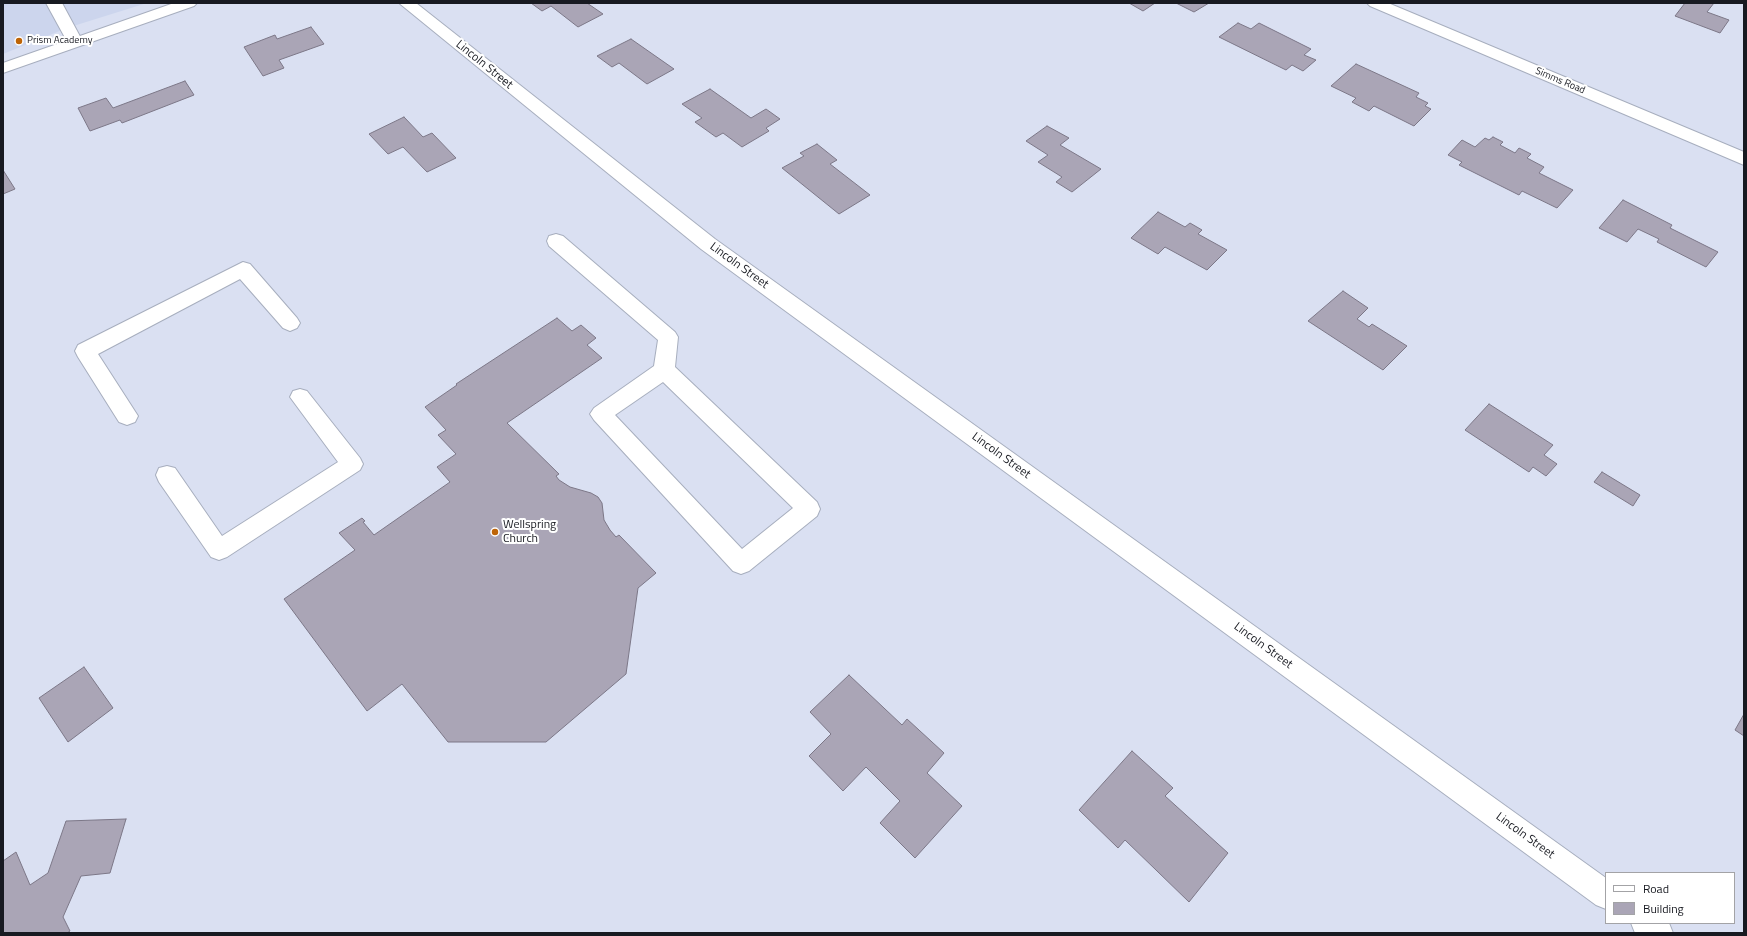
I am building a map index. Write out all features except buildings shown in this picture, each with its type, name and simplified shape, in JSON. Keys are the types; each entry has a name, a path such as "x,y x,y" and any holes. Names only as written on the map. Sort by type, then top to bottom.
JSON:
{"street":[{"path":"54,3 75,42"},
{"path":"3,68 189,3"},
{"name":"Lincoln Street","path":"407,3 708,244 1605,894"},
{"name":"Simms Road","path":"1375,3 1744,159"},
{"path":"556,241 668,336 664,370 601,414 741,564 809,509 664,370"},
{"path":"127,416 85,351 243,269 290,323"},
{"path":"168,475 219,550 352,464 300,397"},
{"path":"1646,924 1659,933"}],"shaded area":[{"name":"Prism Academy","path":"3,3 147,3 67,28 3,54"}],"place":[{"name":"Prism Academy","path":"19,41"},
{"name":"Wellspring Church","path":"495,532"}]}
